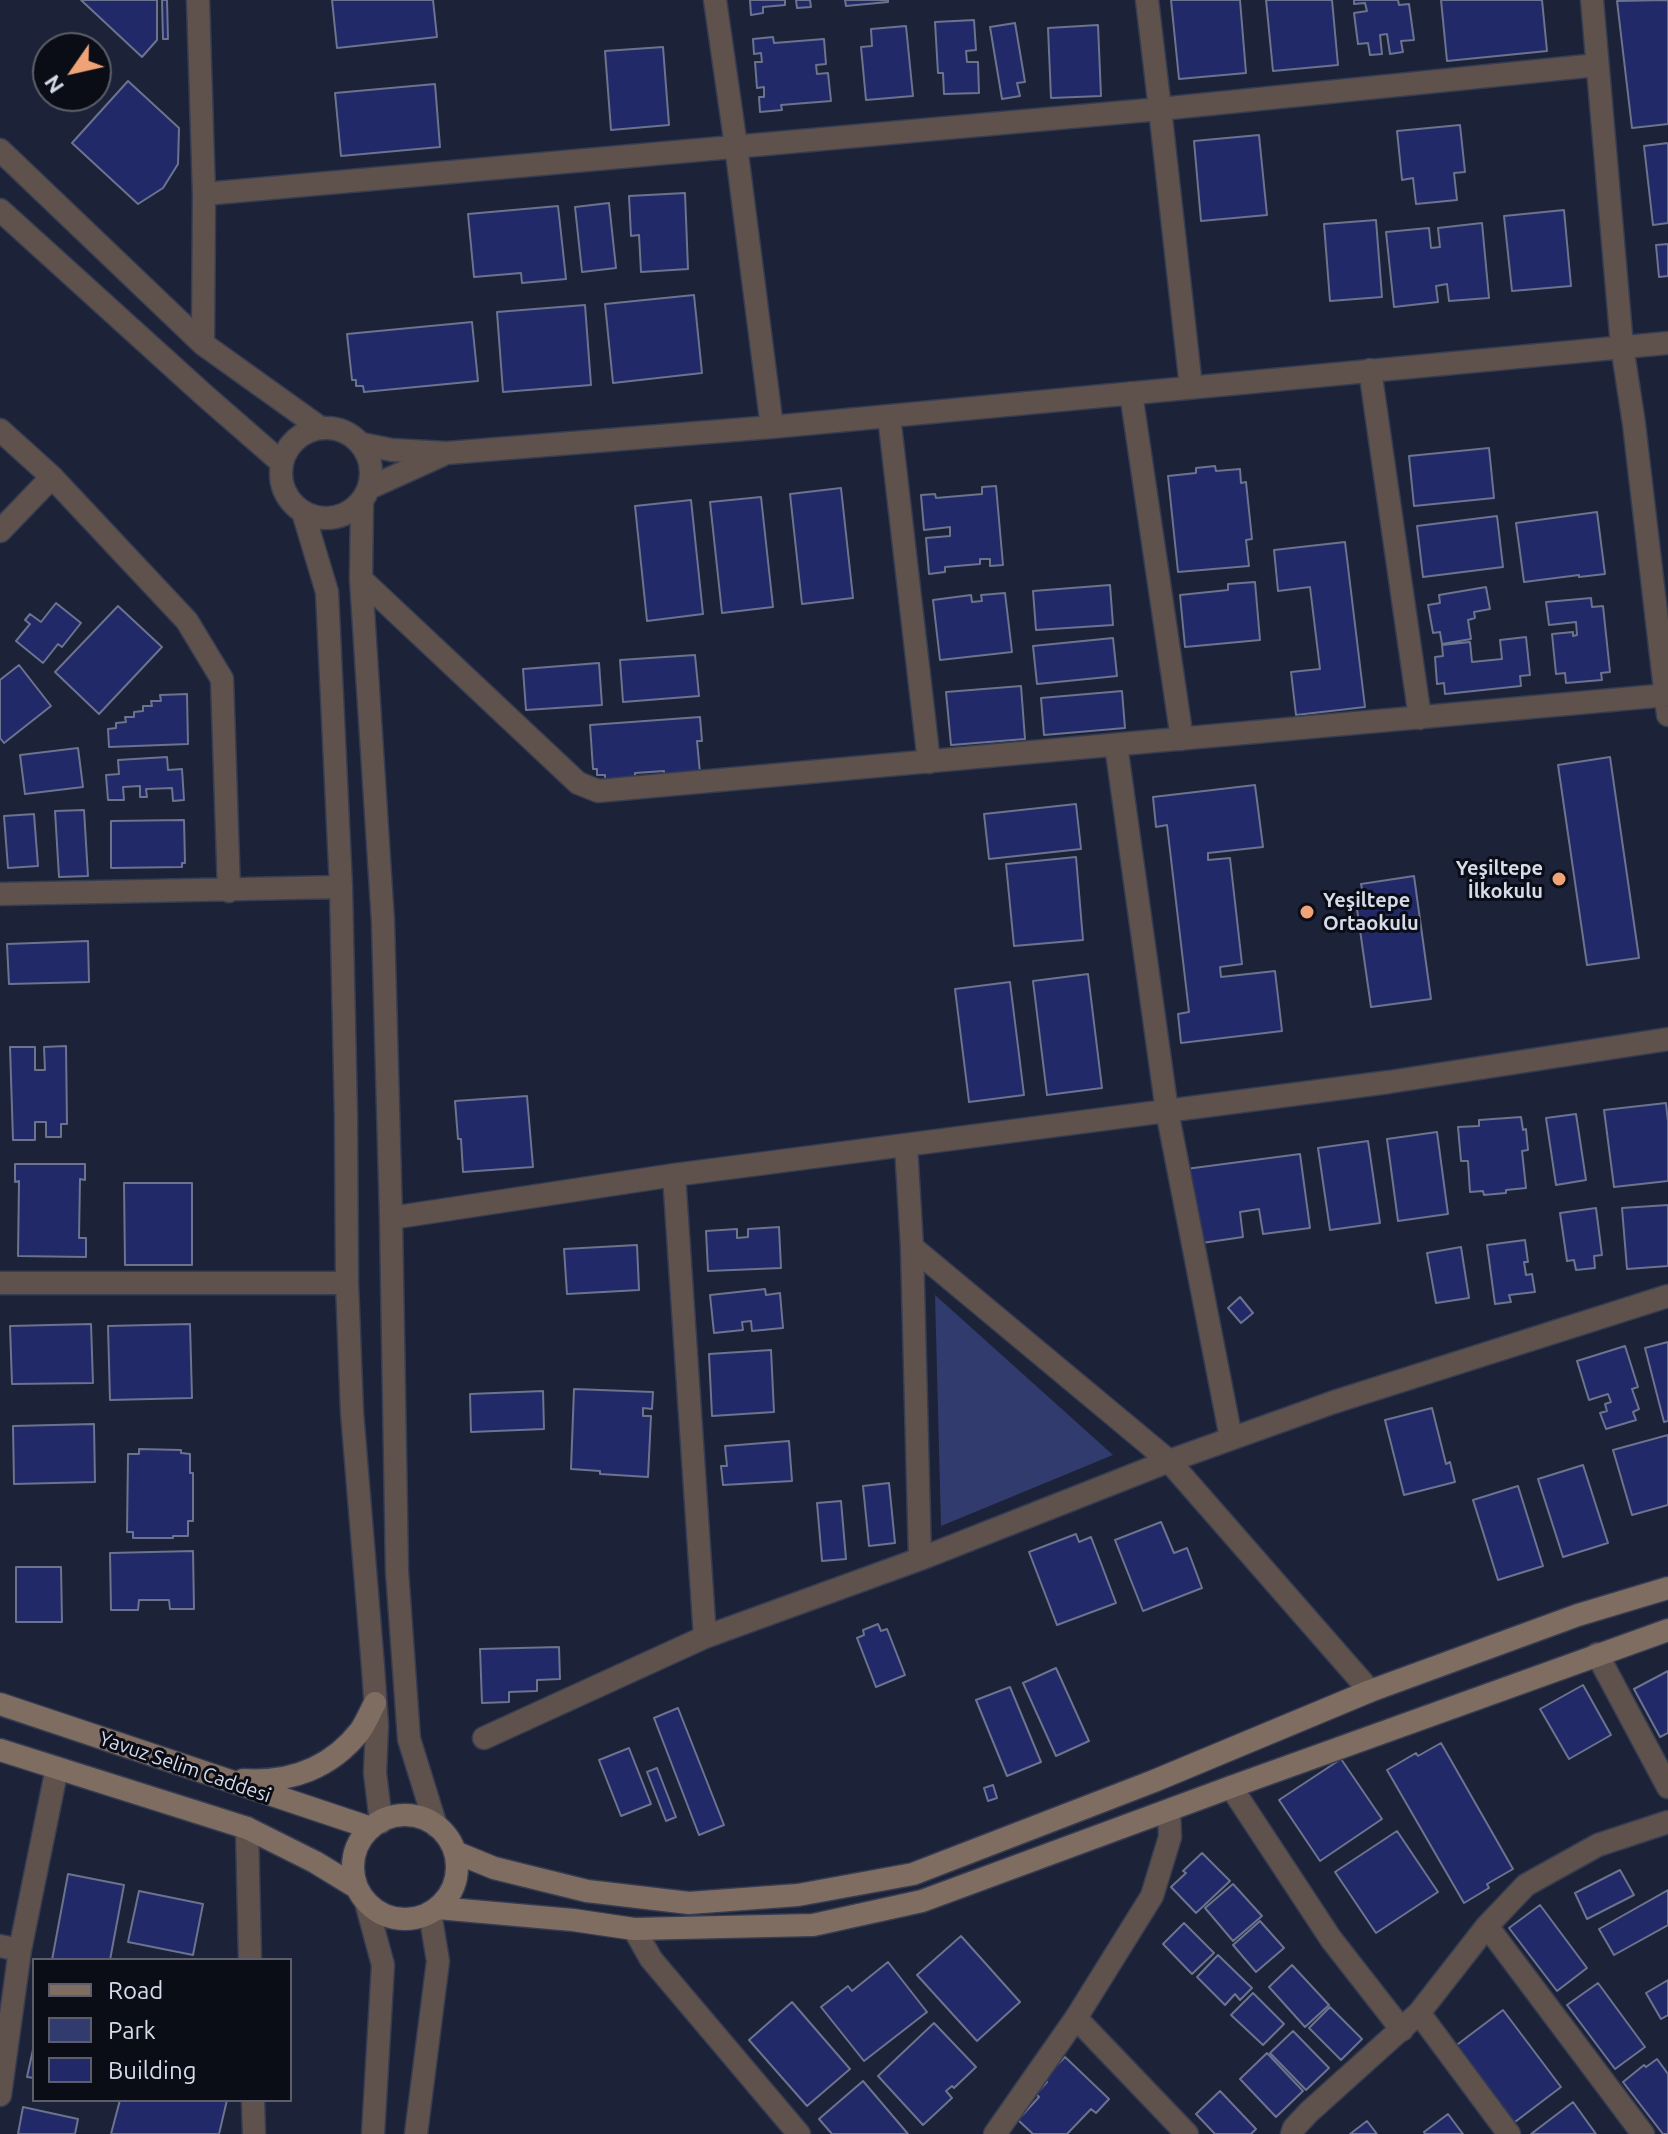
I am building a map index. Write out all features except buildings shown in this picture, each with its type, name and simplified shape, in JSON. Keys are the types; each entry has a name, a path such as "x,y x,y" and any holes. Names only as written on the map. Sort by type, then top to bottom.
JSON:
{"main road":[{"path":"455,1852 494,1868 587,1891 689,1903 798,1895 913,1874 1154,1781 1370,1691 1578,1615 1668,1588"},
{"path":"434,1911 573,1920 634,1929 813,1925 922,1901 1668,1630"},
{"path":"217,1778 281,1778 316,1769 342,1750 361,1729 375,1703"},
{"name":"Yavuz Selim Caddesi","path":"0,1704 217,1778 376,1825"},
{"name":"Yavuz Selim Caddesi","path":"0,1750 247,1828 315,1862 361,1894"},
{"path":"406,1815 422,1818 436,1826 448,1837 455,1852 455,1882 449,1896 434,1911 409,1920 378,1912 361,1894 353,1870 355,1852 363,1837 390,1817 406,1815"}],"street":[{"path":"198,0 204,194 203,344"},
{"path":"715,0 772,427"},
{"path":"1147,0 1191,387"},
{"path":"361,579 578,783 598,791 1420,718 1667,701 1622,346 1592,0"},
{"path":"204,194 1160,109 1597,65"},
{"path":"0,150 203,344 319,427"},
{"path":"0,210 282,463"},
{"path":"362,444 392,450 447,453 772,427 1668,343"},
{"path":"1370,370 1420,718"},
{"path":"1131,393 1182,739"},
{"path":"889,416 929,762"},
{"path":"436,1826 409,1739 396,1556 383,922 361,579 366,495 372,473 362,444 350,434 335,428 319,427 304,433 292,442 282,463 282,484 287,497 303,512 323,519 351,512 366,495 447,453"},
{"path":"0,430 52,477 187,621 222,679 229,891"},
{"path":"0,531 52,477"},
{"path":"303,512 327,592 341,887 352,1412 377,1725 376,1825"},
{"path":"1116,745 1167,1111 1231,1438"},
{"path":"0,894 341,887"},
{"path":"391,1218 674,1175 1389,1082 1668,1039"},
{"path":"906,1146 912,1247 920,1559"},
{"path":"674,1175 705,1637"},
{"path":"912,1247 1169,1461 1370,1691"},
{"path":"0,1283 347,1283"},
{"path":"484,1738 705,1637 920,1559 1169,1461 1334,1402 1668,1296"},
{"path":"1597,1654 1668,1787"},
{"path":"0,2095 10,1948 57,1768"},
{"path":"1231,1787 1331,1939 1402,2030"},
{"path":"995,2134 1076,2018 1152,1896 1170,1837 1169,1811"},
{"path":"1292,2134 1309,2112 1419,2013 1487,1926 1526,1885 1598,1845 1668,1822"},
{"path":"247,1828 250,1958"},
{"path":"361,1894 383,1965 372,2128"},
{"path":"416,2134 438,1961 434,1911"},
{"path":"1487,1926 1643,2134"},
{"path":"634,1929 651,1959 799,2134"},
{"path":"1419,2013 1509,2134"},
{"path":"1076,2018 1187,2134"},
{"path":"253,2102 254,2134"}],"green space":[{"path":"935,1295 1113,1455 941,1526"}],"place":[{"name":"Yeşiltepe İlkokulu","path":"1559,879"},
{"name":"Yeşiltepe Ortaokulu","path":"1307,912"}]}
